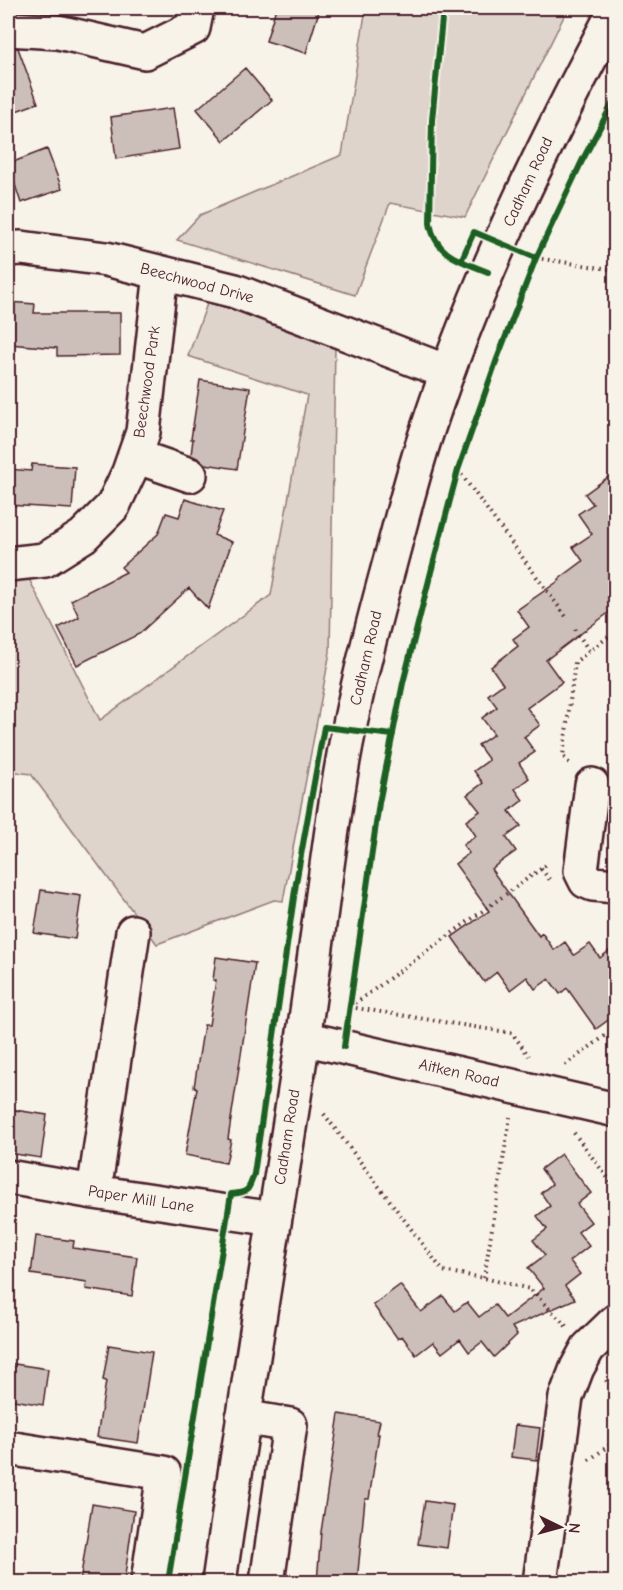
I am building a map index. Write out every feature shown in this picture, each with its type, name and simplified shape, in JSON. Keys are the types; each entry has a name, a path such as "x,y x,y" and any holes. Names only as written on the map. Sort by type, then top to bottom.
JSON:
{"street":[{"path":"8,29 58,32 145,52 194,28 197,8"},
{"name":"Cadham Road","path":"219,1582 303,1038 336,799 364,656 427,431 447,372 500,243 559,116 615,9"},
{"name":"Beechwood Drive","path":"8,249 21,248 106,259 235,291 447,372"},
{"name":"Beechwood Park","path":"8,564 45,560 83,536 113,506 143,432 161,273"},
{"path":"135,456 190,475"},
{"path":"583,777 581,871 586,881 615,886"},
{"path":"94,1192 134,932"},
{"name":"Aitken Road","path":"303,1038 615,1110"},
{"name":"Paper Mill Lane","path":"8,1177 274,1219"},
{"path":"540,1582 566,1397 577,1368 588,1348 615,1321"},
{"path":"243,1418 290,1425 267,1582"},
{"path":"8,1448 164,1473 148,1582"}],"path":[{"path":"500,243 536,258 615,270"},
{"path":"532,268 540,249"},
{"path":"455,481 462,459"},
{"path":"458,470 567,618"},
{"path":"574,629 590,651"},
{"path":"583,777 563,756 575,662 615,631"},
{"path":"350,1006 555,858"},
{"path":"344,1047 351,995"},
{"path":"350,1006 512,1033 530,1057"},
{"path":"558,1071 615,1029"},
{"path":"319,1107 443,1271 530,1289 588,1348"},
{"path":"484,1278 510,1117 519,1114"},
{"path":"573,1132 615,1189"},
{"path":"553,1485 613,1445 615,1400"}],"shaded area":[{"path":"366,8 568,8 465,217 390,203 355,295 177,240 200,215 342,155"},
{"path":"208,301 335,346 330,652 283,901 274,900 157,944 31,774 8,771 8,579 29,579 100,720 271,595 307,395 188,356"}],"building":[{"path":"276,8 320,8 306,53 266,41"},
{"path":"8,48 18,48 38,103 8,114"},
{"path":"245,68 272,100 224,141 197,109"},
{"path":"173,108 179,149 116,159 111,117"},
{"path":"47,149 62,189 21,203 8,164"},
{"path":"8,302 35,304 34,313 120,313 120,355 57,356 57,348 8,344"},
{"path":"200,380 250,388 237,469 205,464 191,455 193,439 191,439"},
{"path":"32,464 75,467 72,509 8,505 8,469 31,471"},
{"path":"615,472 615,608 546,660 562,682 527,708 540,725 524,737 535,752 519,763 529,778 515,789 523,800 509,811 521,826 506,837 516,851 491,869 539,936 542,933 554,950 565,942 574,955 590,944 600,958 615,946 615,1015 596,1029 567,988 560,994 549,979 535,989 527,977 510,990 497,972 484,982 452,937 489,911 455,864 469,853 463,845 476,836 466,821 480,811 467,795 483,783 474,771 489,760 478,745 494,734 482,718 497,707 488,695 503,684 491,667 518,646 513,639 529,627 517,610 583,561 573,547 592,534 578,514 593,504 585,494"},
{"path":"185,499 223,511 214,535 232,542 208,609 189,588 139,634 77,665 58,628 79,617 71,600 126,572 121,567 158,534 166,513 179,517"},
{"path":"41,890 81,896 75,939 34,933"},
{"path":"216,957 255,963 226,1163 185,1155 197,1088 194,1087 204,1025 209,1025 216,980 213,980"},
{"path":"8,1109 47,1115 41,1158 8,1153"},
{"path":"561,1154 591,1193 577,1204 591,1222 578,1232 589,1246 570,1261 580,1274 565,1286 575,1299 512,1327 517,1335 494,1357 482,1342 469,1352 460,1339 442,1353 433,1342 416,1355 402,1336 398,1339 373,1305 400,1285 421,1312 443,1296 455,1311 467,1302 479,1317 495,1305 505,1318 544,1288 528,1268 545,1255 533,1240 547,1229 537,1216 550,1206 541,1193 552,1184 541,1169"},
{"path":"36,1236 74,1241 73,1248 137,1257 132,1296 86,1289 87,1282 31,1274"},
{"path":"109,1345 152,1352 138,1443 97,1437"},
{"path":"8,1363 48,1369 43,1405 8,1399"},
{"path":"339,1414 380,1421 377,1434 379,1434 369,1499 365,1499 357,1582 317,1582 321,1532"},
{"path":"515,1425 540,1428 536,1460 511,1457"},
{"path":"425,1501 453,1505 447,1548 418,1544"},
{"path":"92,1504 134,1511 124,1582 80,1582"}],"cycle path":[{"path":"444,8 432,120 430,223 437,243 443,250 459,260 488,272"},
{"path":"344,1047 379,803 403,683 458,470 536,258 582,161 616,97"},
{"path":"461,261 474,232 536,258"},
{"path":"168,1582 231,1194 247,1190 254,1174 296,883 324,727 393,735"}]}
